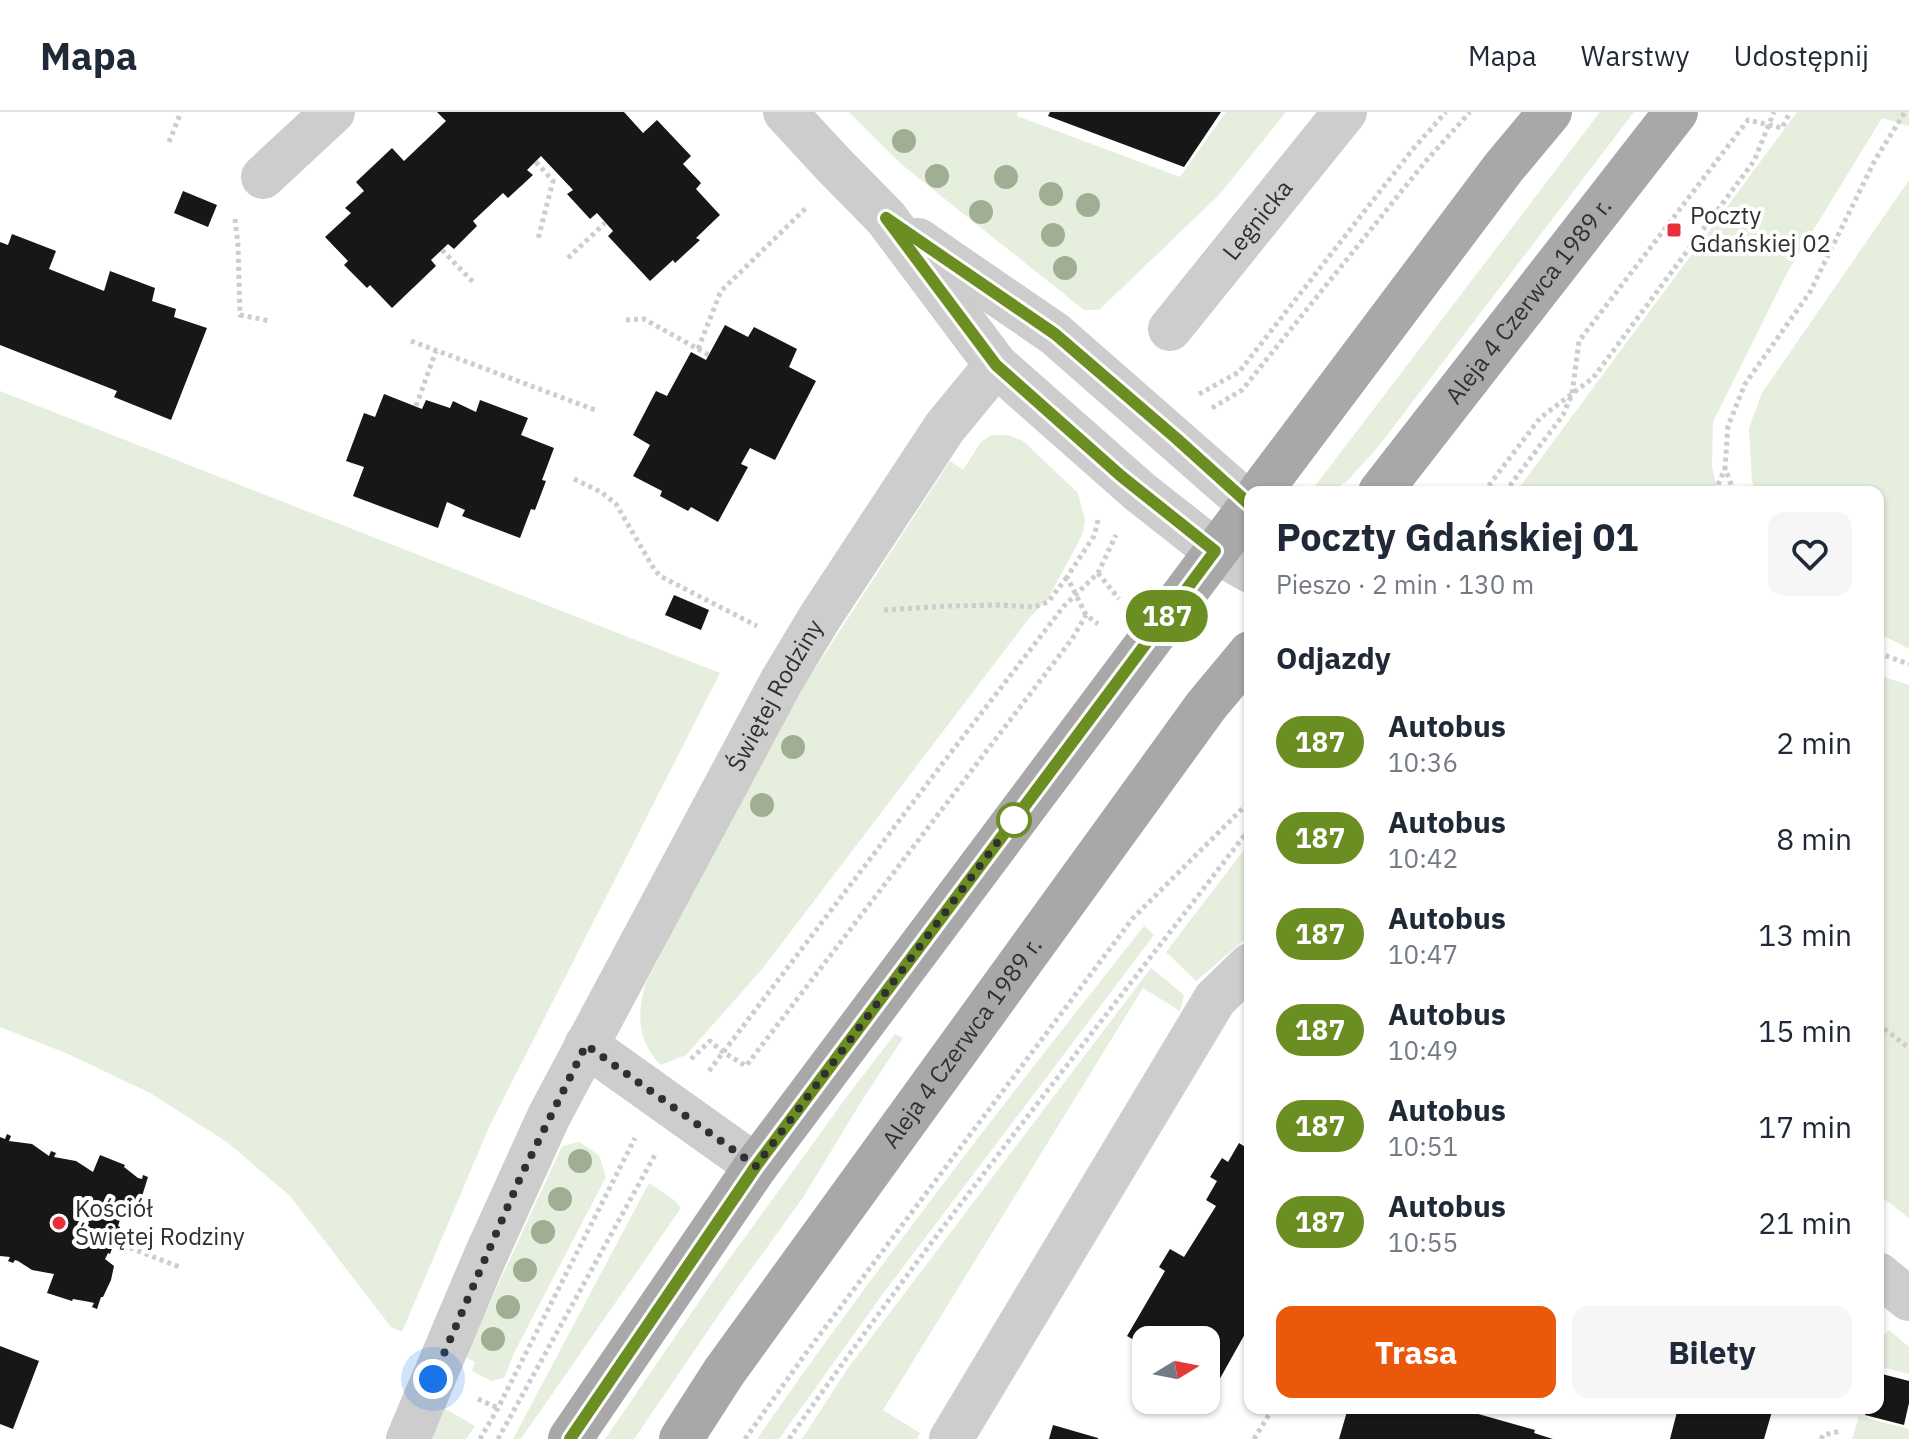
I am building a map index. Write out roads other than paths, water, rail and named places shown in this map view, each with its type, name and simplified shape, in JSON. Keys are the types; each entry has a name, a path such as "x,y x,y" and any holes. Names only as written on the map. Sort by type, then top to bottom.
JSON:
{"main road":[{"path":"1265,486 1504,167 1550,112"},
{"name":"Aleja 4 Czerwca 1989 r.","path":"1385,486 1676,112"},
{"path":"570,1439 756,1166 1233,561 1244,525"},
{"name":"Aleja 4 Czerwca 1989 r.","path":"681,1439 724,1372 947,1063 1206,706 1244,660"}],"street":[{"path":"263,177 333,112"},
{"path":"785,112 886,218 996,365 1121,476 1233,561"},
{"name":"Legnicka","path":"1170,329 1345,112"},
{"path":"886,218 1055,334 1244,500"},
{"name":"Świętej Rodziny","path":"408,1439 544,1128 781,682 945,427 996,365"},
{"path":"951,1439 1215,999 1244,971"},
{"path":"586,1045 756,1166"},
{"path":"1884,1279 1909,1299"}],"place":[{"name":"Poczty Gdańskiej 02","path":"1674,230"},
{"name":"Kościół Świętej Rodziny","path":"59,1223"}]}
